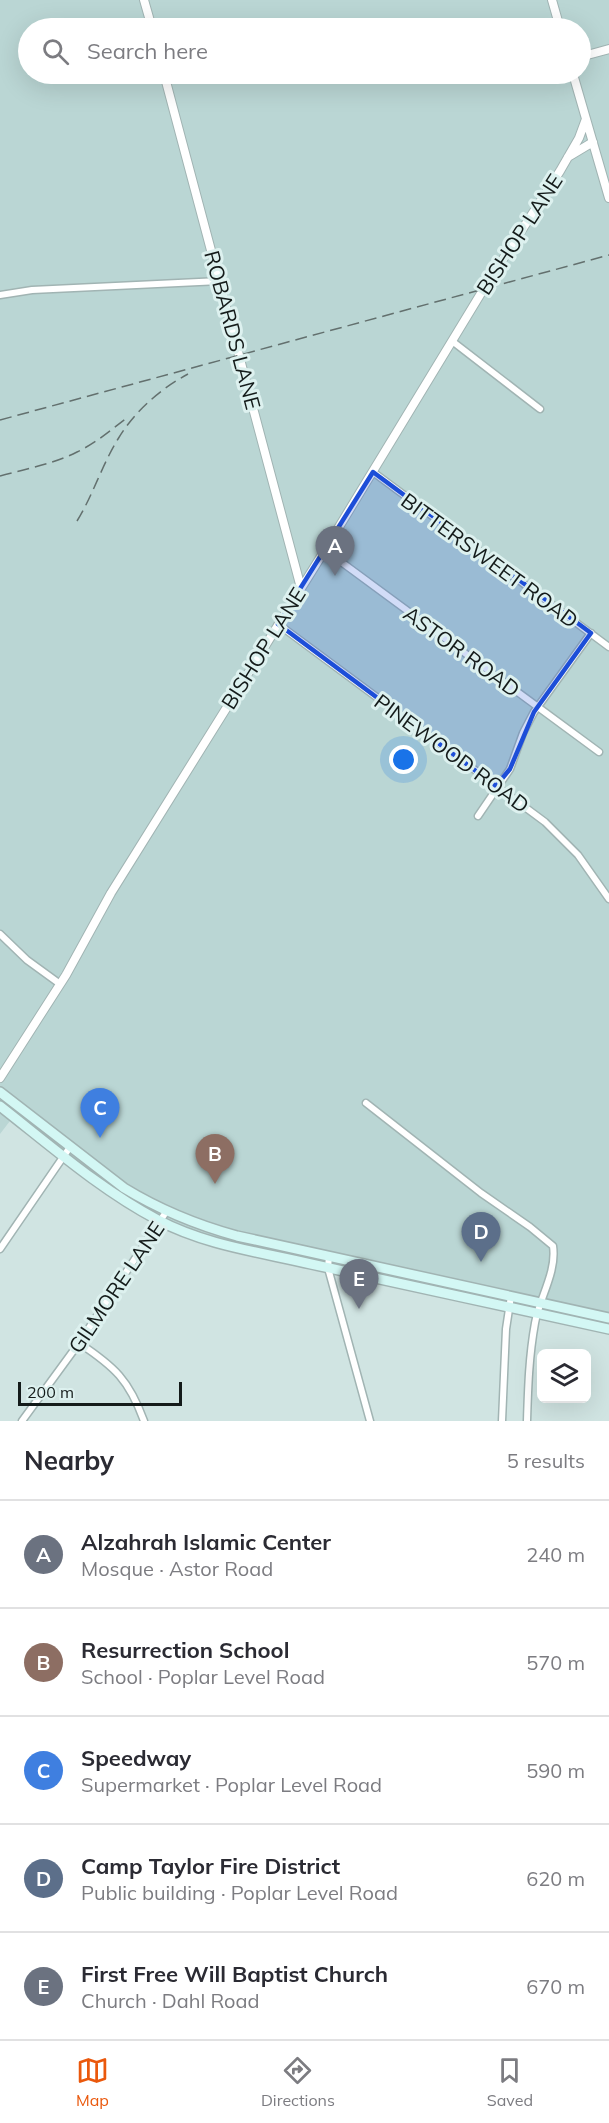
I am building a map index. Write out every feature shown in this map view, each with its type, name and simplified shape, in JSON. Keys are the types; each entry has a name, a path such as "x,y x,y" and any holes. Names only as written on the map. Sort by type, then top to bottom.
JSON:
{"main road":[{"path":"0,1092 124,1188 166,1212 210,1229 609,1318"},
{"path":"0,1106 114,1194 160,1221 227,1245 609,1329"}],"street":[{"path":"144,0 149,18"},
{"path":"552,0 557,18"},
{"path":"591,54 609,49"},
{"name":"ROBARDS LANE","path":"167,84 301,588"},
{"path":"576,84 609,198"},
{"name":"BISHOP LANE","path":"0,1078 60,984 111,893 567,158 579,138 586,119"},
{"name":"BISHOP LANE","path":"567,158 593,142"},
{"path":"0,295 33,290 220,281"},
{"path":"452,341 540,410"},
{"name":"BITTERSWEET ROAD","path":"373,472 609,647"},
{"name":"ASTOR ROAD","path":"325,550 599,752"},
{"name":"PINEWOOD ROAD","path":"278,624 545,822 567,842 609,899"},
{"path":"478,816 496,786 510,769 523,733 538,707 591,633"},
{"path":"0,934 27,960 60,984"},
{"path":"366,1103 550,1243 553,1256 537,1313 529,1366 527,1421"},
{"path":"0,1249 70,1147"},
{"name":"GILMORE LANE","path":"22,1421 79,1343 166,1212"},
{"path":"329,1257 328,1268 370,1421"},
{"path":"502,1421 511,1296"},
{"path":"79,1343 108,1363 124,1380 135,1396 144,1421"}],"highlighted area":[{"path":"373,472 591,633 534,712 510,769 496,786 278,624"}],"shaded area":[{"path":"0,0 609,0 609,1323 578,1316 537,1313 227,1245 160,1221 13,1117 0,1134"}],"railway":[{"path":"0,420 609,255"},
{"path":"77,521 124,429 149,402 188,374"},
{"path":"0,476 49,463 77,452 128,417"}],"place":[{"name":"Alzahrah Islamic Center","path":"335,576"},
{"name":"Speedway","path":"100,1138"},
{"name":"Resurrection School","path":"215,1184"},
{"name":"Camp Taylor Fire District","path":"481,1262"},
{"name":"First Free Will Baptist Church","path":"359,1309"}]}
